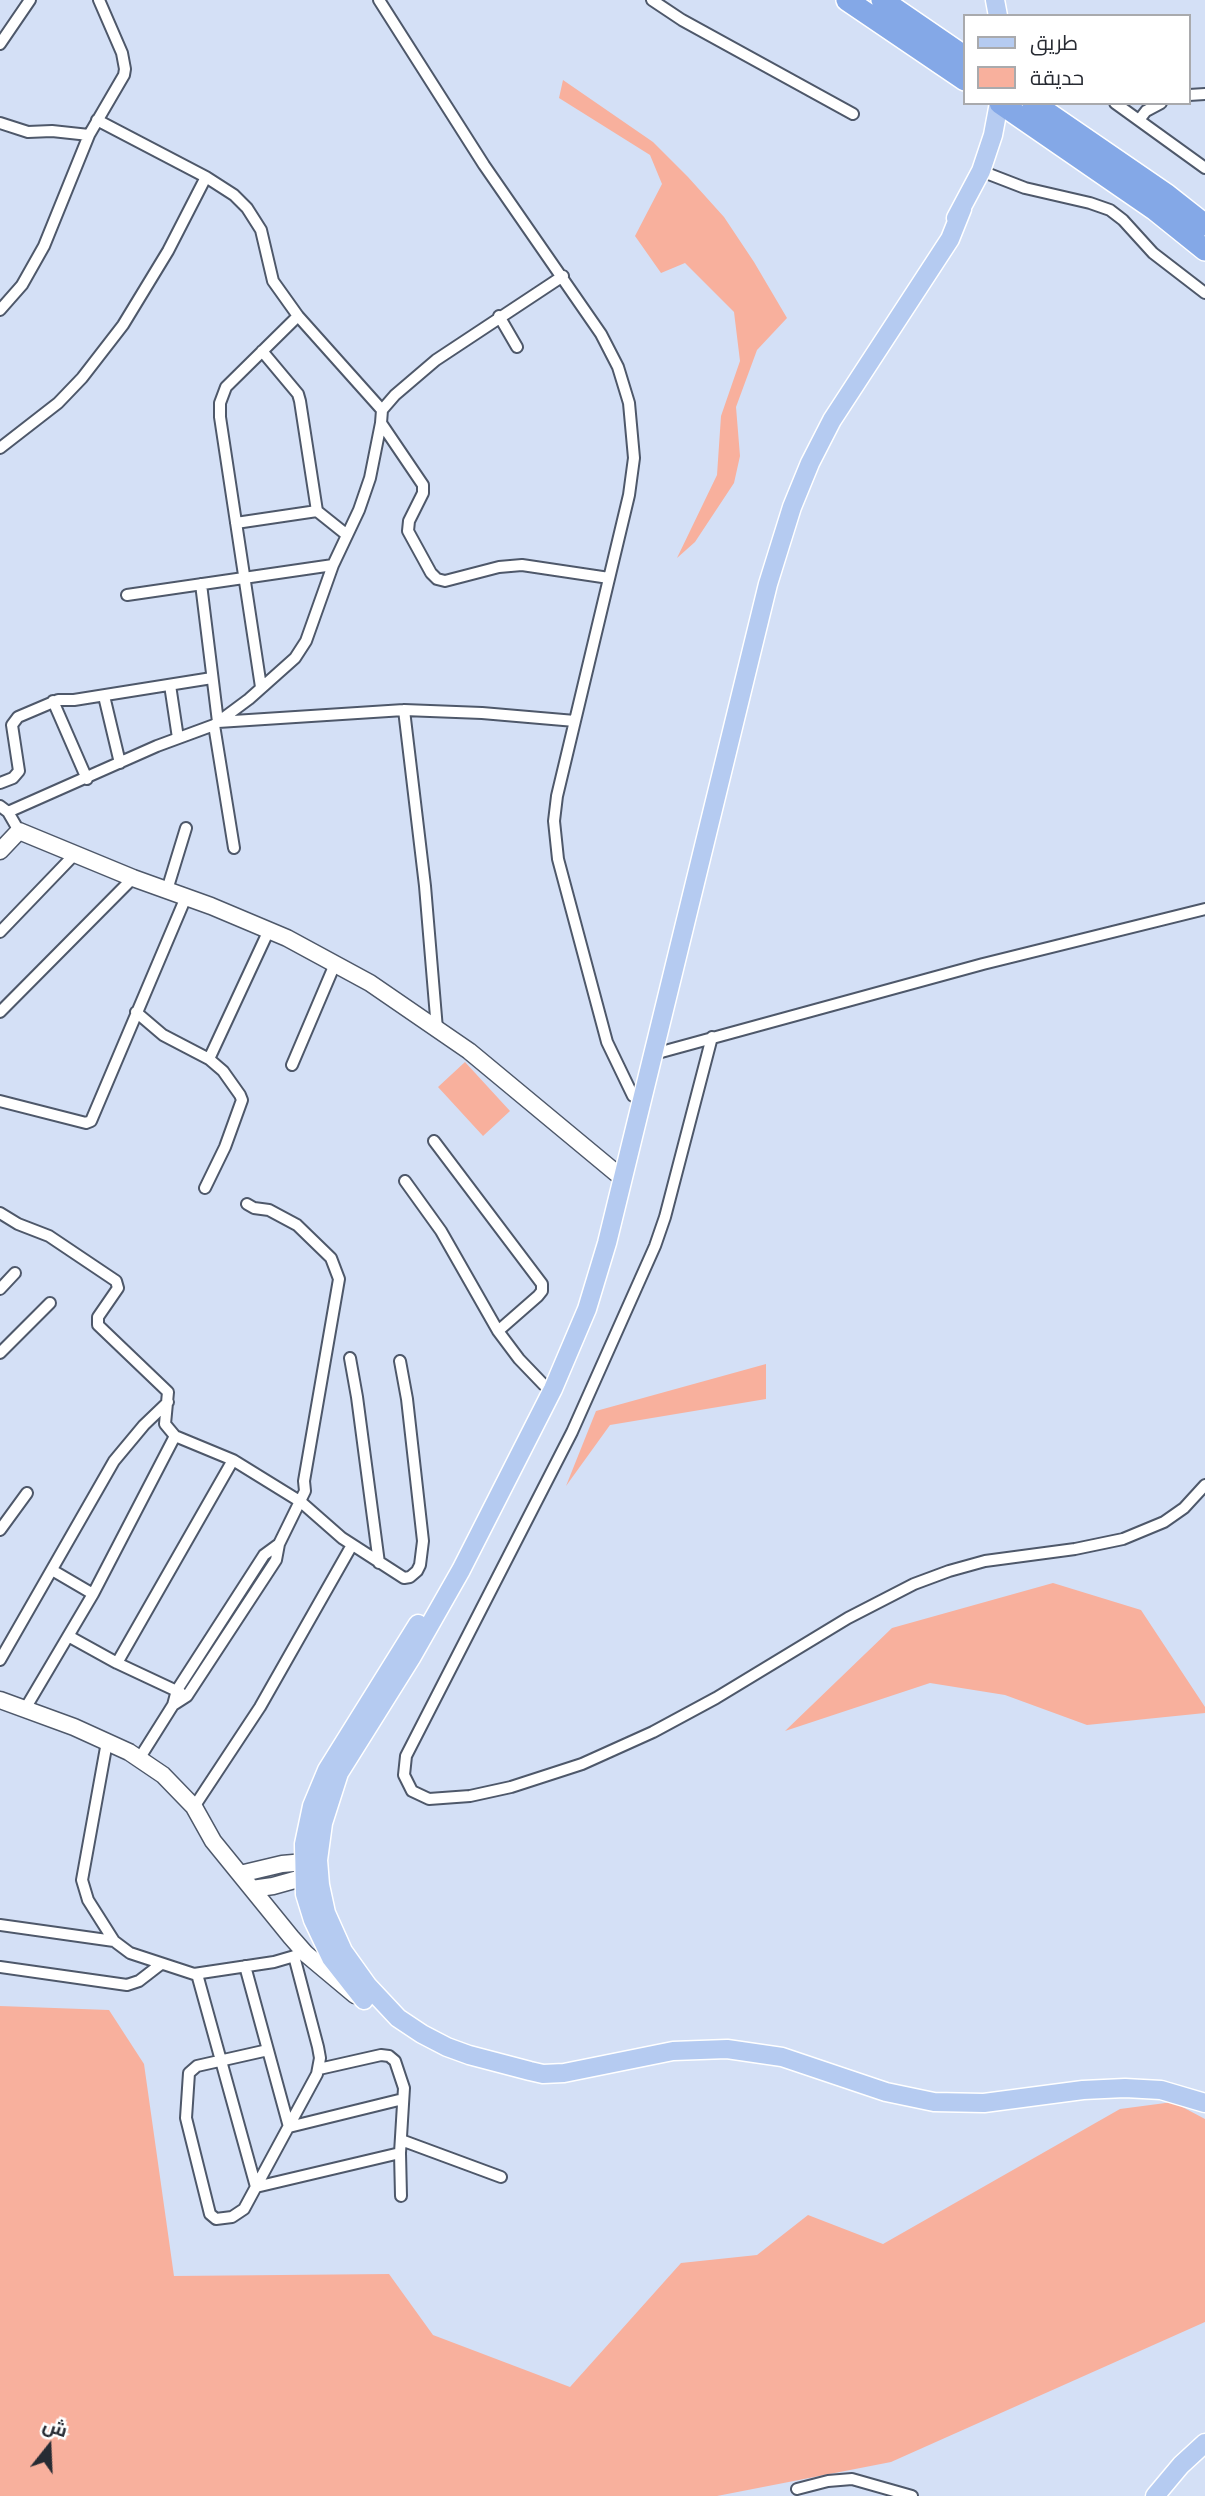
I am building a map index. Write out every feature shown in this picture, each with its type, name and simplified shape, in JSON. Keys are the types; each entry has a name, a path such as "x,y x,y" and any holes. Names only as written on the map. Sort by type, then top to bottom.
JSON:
{"highway":[{"path":"847,0 964,79"},
{"path":"882,0 964,56"},
{"path":"1002,105 1144,202 1205,250"},
{"path":"1036,105 1167,195 1205,225"}],"main road":[{"path":"999,105 981,171 950,239 832,420 792,507 765,595 601,1265 577,1336 461,1570 411,1658 339,1773 311,1868 337,1939 368,1986 388,2008 410,2026 469,2056 542,2074 575,2071 673,2051 726,2049 782,2057 886,2092 934,2102 984,2103 1083,2090 1125,2088 1161,2091 1205,2102"},
{"path":"530,2071 500,2070 437,2051 404,2034 369,2005 340,1970 324,1945 308,1907 311,1868 307,1825 327,1770 453,1566 544,1385 579,1302 616,1173 759,580 782,505 808,445 838,393 962,209"},
{"path":"1155,2496 1181,2465 1205,2443"}],"street":[{"path":"0,44 30,0"},
{"path":"0,310 22,285 44,246 89,135 125,69 122,52 99,0"},
{"path":"379,0 484,164 563,276 610,350 624,385 632,421 632,477 555,808 555,847 607,1042 633,1096"},
{"path":"652,0 682,20 853,114"},
{"path":"1118,105 1205,168"},
{"path":"1139,120 1146,111 1157,105"},
{"path":"97,120 206,177 234,195 255,219 264,241 270,274 298,316 382,410"},
{"path":"0,123 28,132 52,131 89,135"},
{"path":"981,171 1034,190 1110,210 1123,220 1153,253 1205,293"},
{"path":"0,448 58,403 82,378 123,325 151,281 206,177"},
{"path":"216,724 248,699 300,651 306,641 333,565 370,478 382,410 395,395 436,360 563,276"},
{"path":"261,687 220,417 220,402 226,387 298,316"},
{"path":"499,316 517,347"},
{"path":"262,351 298,394 317,511 347,536"},
{"path":"381,424 423,485 423,493 409,521 408,531 430,573 437,579 449,580 499,567 522,565 609,578"},
{"path":"236,523 317,511"},
{"path":"127,596 333,565"},
{"path":"201,584 216,724 234,848"},
{"path":"0,783 13,778 19,771 13,722 18,717 54,701 104,696 212,678"},
{"path":"170,685 178,738"},
{"path":"104,696 120,763"},
{"path":"54,701 87,779"},
{"path":"0,850 12,815 120,763 216,724 404,710 575,721"},
{"path":"404,710 425,886 438,1029"},
{"path":"12,815 75,853 268,930 335,964 393,998 469,1051 616,1173"},
{"path":"167,890 186,828"},
{"path":"0,932 75,853"},
{"path":"0,1012 133,878"},
{"path":"0,1101 86,1123 91,1121 186,897"},
{"path":"654,1054 982,964 1205,909"},
{"path":"209,1059 268,930"},
{"path":"292,1065 335,964"},
{"path":"136,1012 163,1035 209,1059 223,1071 242,1100 220,1161 205,1188"},
{"path":"712,1037 655,1246 572,1432 406,1756 404,1774 412,1791 429,1799 470,1796 511,1787 582,1764 664,1726 740,1684 848,1618 914,1584 985,1562 1123,1539 1164,1522 1184,1508 1205,1485"},
{"path":"434,1141 542,1284 542,1291 538,1296 498,1331"},
{"path":"598,1158 610,1158 621,1153"},
{"path":"405,1181 441,1231 498,1331 519,1359 544,1385"},
{"path":"139,1759 173,1705 276,1560 279,1544 305,1491 304,1481 339,1279 331,1258 297,1225 269,1210 247,1204"},
{"path":"0,1213 18,1224 49,1236 116,1281 118,1288 98,1317 97,1325 168,1392 165,1424 175,1436 233,1460 300,1502 352,1545 396,1575 410,1577 420,1565 423,1541 407,1399 400,1361"},
{"path":"0,1289 15,1273"},
{"path":"0,1353 50,1303"},
{"path":"350,1359 379,1563"},
{"path":"0,1660 114,1461 144,1425 168,1402"},
{"path":"25,1709 70,1637 175,1436"},
{"path":"117,1663 233,1460"},
{"path":"0,1530 27,1493"},
{"path":"194,1808 260,1707 352,1545"},
{"path":"52,1570 93,1594"},
{"path":"70,1637 117,1663 182,1693"},
{"path":"0,1700 107,1742 163,1775 194,1808 213,1842 252,1889 300,1955 369,2005"},
{"path":"107,1742 82,1880 88,1900 114,1941 130,1953 197,1974 300,1955"},
{"path":"240,1874 260,1868 311,1868"},
{"path":"252,1889 311,1868"},
{"path":"0,1924 114,1941"},
{"path":"268,2050 197,2066 191,2070 185,2107 187,2123 211,2214 219,2219 237,2215 244,2209 318,2069 318,2047 300,1955"},
{"path":"0,1967 127,1985 162,1964"},
{"path":"245,1965 289,2127"},
{"path":"197,1974 256,2187"},
{"path":"318,2069 381,2055 389,2056 395,2061 400,2071 403,2099 401,2196"},
{"path":"289,2127 403,2099"},
{"path":"401,2140 501,2177"},
{"path":"256,2187 400,2154"},
{"path":"797,2489 828,2481 852,2479 912,2496"}],"green space":[{"path":"563,80 653,142 688,177 724,217 787,318 757,350 736,407 740,456 734,483 695,542 677,558 717,475 721,416 740,361 734,312 685,263 661,273 635,236 662,184 650,155 559,98"},
{"path":"465,1062 510,1111 483,1136 438,1087"},
{"path":"766,1364 766,1399 610,1425 566,1486 596,1411"},
{"path":"1053,1583 1141,1610 1205,1707 1205,1713 1087,1725 1005,1695 930,1683 785,1731 892,1628"},
{"path":"0,2006 109,2010 144,2064 174,2276 389,2274 433,2335 570,2387 681,2263 757,2255 808,2215 883,2244 1120,2109 1173,2102 1205,2119 1205,2322 891,2462 717,2496 0,2496"}]}
